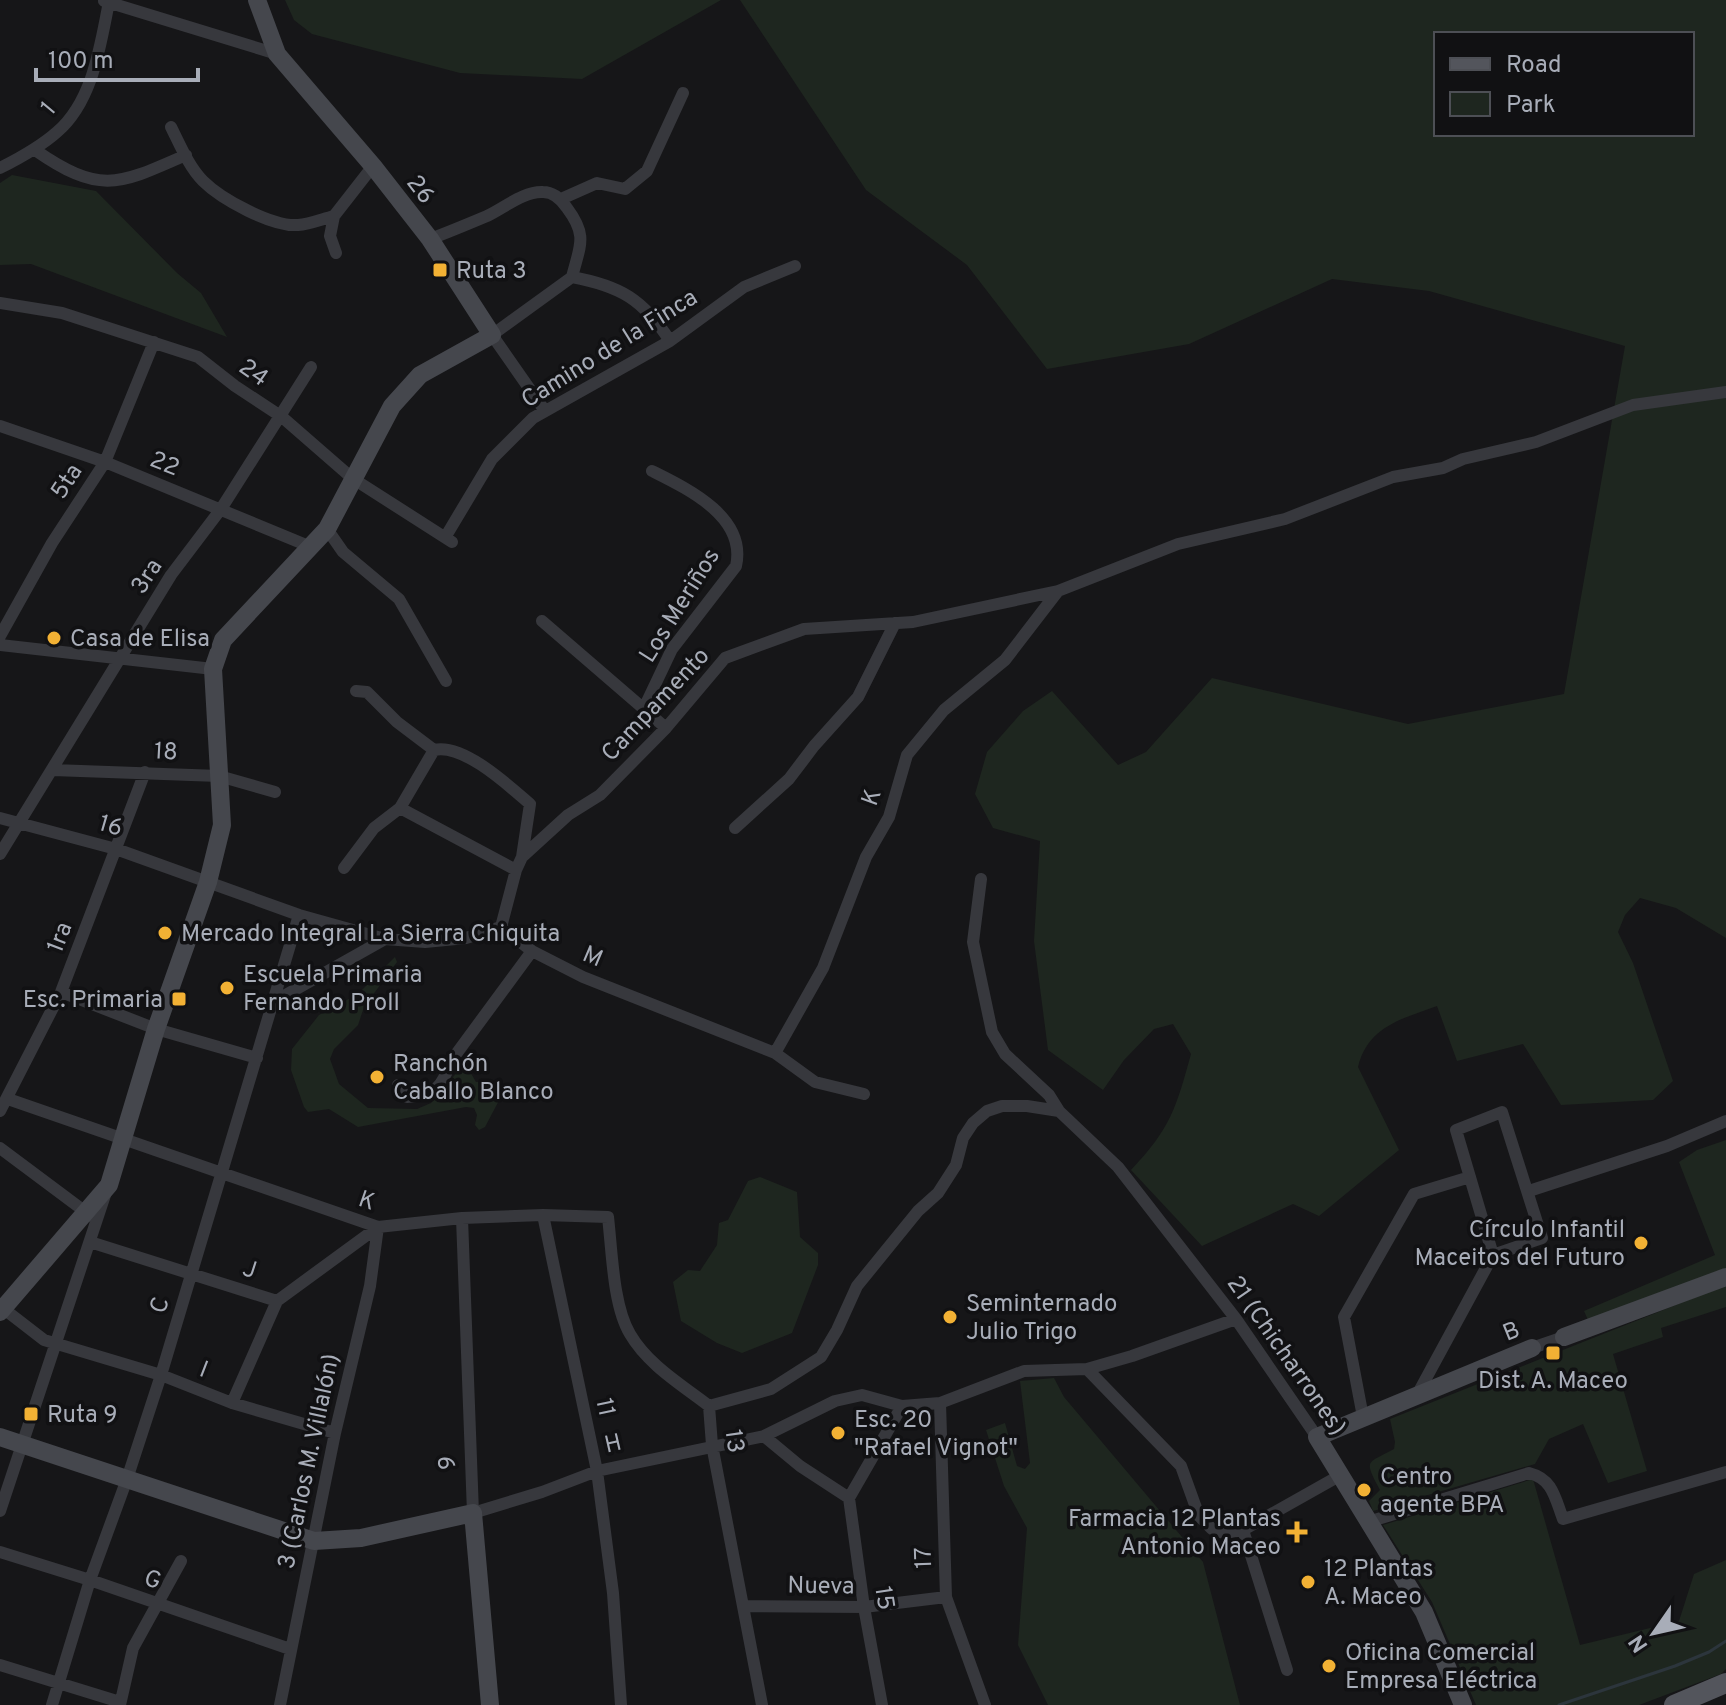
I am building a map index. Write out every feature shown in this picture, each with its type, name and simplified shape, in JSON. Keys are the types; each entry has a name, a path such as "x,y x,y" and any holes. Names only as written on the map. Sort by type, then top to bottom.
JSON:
{"main road":[{"path":"1674,1705 1726,1683"}],"street":[{"name":"26","path":"257,0 277,54 373,166 430,239 545,411"},
{"path":"106,1 277,54"},
{"name":"1","path":"0,168 35,150 59,130 79,103 99,52 106,1"},
{"path":"561,199 597,183 625,189 647,171 683,93"},
{"path":"171,127 203,181 220,194 285,225 300,225 334,216"},
{"path":"35,150 70,172 101,182 119,182 186,155"},
{"path":"336,253 330,236 334,216 373,166"},
{"path":"1,1308 91,1216 109,1185 125,1137 156,1029 208,882 222,825 213,669 223,640 327,529 392,406 420,375 492,335 572,277 582,235 561,199 551,193 530,193 488,215 430,239"},
{"name":"Camino de la Finca","path":"449,539 492,459 533,418 670,341 744,287 795,266"},
{"path":"572,277 604,283 631,296 655,316 670,341"},
{"name":"24","path":"0,303 62,313 198,357 282,417 352,478 449,539"},
{"name":"5ta","path":"0,636 52,543 105,462 154,342"},
{"name":"3ra","path":"0,854 171,575 221,509 311,367"},
{"name":"Campamento","path":"501,927 522,857 568,815 600,795 666,728 725,658 804,629 895,623 993,607 1058,591 1178,544 1285,519 1393,477 1443,468 1463,459 1536,442 1633,405 1726,392"},
{"name":"22","path":"0,426 105,462 311,547"},
{"name":"Los Meriños","path":"644,708 672,649 736,566 738,558 733,529 723,518 677,484 652,471"},
{"path":"327,529 343,552 399,599 446,681"},
{"name":"K","path":"775,1053 823,968 866,857 889,817 907,755 944,710 1005,660 1058,591"},
{"path":"542,621 666,728"},
{"path":"735,828 789,779 858,697 895,623"},
{"path":"0,645 213,669"},
{"path":"356,691 367,692 397,722 434,750 450,749 496,774 530,804 522,857"},
{"path":"344,868 374,828 400,808 434,750"},
{"name":"18","path":"53,770 219,776 275,792"},
{"name":"1ra","path":"0,1111 61,992 145,772"},
{"path":"400,808 516,870"},
{"name":"16","path":"0,818 116,849 208,882"},
{"name":"21 (Chicharrones)","path":"981,879 973,942 992,1032 1005,1054 1118,1167 1236,1319 1317,1437 1424,1612 1463,1705"},
{"path":"208,882 299,915 385,939 425,942 466,938 501,927"},
{"name":"C","path":"52,1705 90,1580 161,1375 299,915"},
{"name":"M","path":"501,927 532,951 583,977 775,1053 815,1082 864,1094"},
{"path":"275,1001 385,939"},
{"path":"398,1085 407,1097 424,1096 444,1081 451,1061 532,951"},
{"path":"61,992 156,1029 257,1058"},
{"name":"K","path":"8,1099 378,1227 462,1218 543,1215 608,1217"},
{"path":"709,1406 771,1389 821,1357 857,1286 918,1211 938,1193 956,1165 963,1138 973,1123 987,1111 1002,1106 1027,1106 1059,1111"},
{"path":"1417,1395 1493,1255 1542,1238 1502,1112 1456,1130 1493,1255"},
{"path":"1529,1191 1667,1146 1726,1121"},
{"path":"0,1148 91,1216"},
{"path":"1363,1417 1344,1317 1414,1194 1470,1177"},
{"name":"11","path":"543,1215 597,1471 613,1593 621,1705"},
{"path":"0,1511 90,1242 91,1216"},
{"name":"13","path":"608,1217 616,1287 629,1333 647,1357 709,1406 712,1445 762,1705"},
{"name":"9","path":"462,1218 473,1513 490,1705"},
{"name":"J","path":"90,1242 277,1301 378,1227"},
{"name":"3 (Carlos M. Villalón)","path":"280,1705 335,1433 370,1286 378,1227"},
{"name":"B","path":"1317,1437 1532,1348 1726,1277"},
{"path":"232,1403 277,1301"},
{"name":"I","path":"1,1308 44,1340 161,1375 232,1403 335,1433"},
{"name":"H","path":"0,1437 314,1541 361,1538 473,1513 597,1471 764,1436 835,1401 862,1395 902,1406 940,1403 1024,1371 1087,1369 1236,1319"},
{"path":"1087,1369 1181,1466 1199,1516 1212,1529 1224,1533 1243,1530 1339,1476"},
{"name":"17","path":"940,1403 946,1597 985,1705"},
{"path":"764,1436 800,1466 849,1498 902,1406"},
{"path":"1368,1522 1529,1473 1541,1476 1550,1484 1563,1519 1726,1472"},
{"name":"15","path":"849,1498 882,1705"},
{"path":"1243,1530 1287,1670"},
{"name":"G","path":"0,1552 290,1649"},
{"path":"0,1665 120,1704 133,1648 181,1561"},
{"name":"Nueva","path":"743,1606 864,1607 946,1597"}],"green space":[{"path":"285,0 721,0 582,79 460,73 312,34 294,20"},
{"path":"740,0 1726,0 1726,938 1676,908 1640,898 1625,915 1618,932 1633,963 1673,1081 1653,1100 1561,1105 1523,1044 1457,1061 1437,1006 1399,1020 1378,1033 1363,1053 1358,1067 1399,1150 1319,1216 1293,1204 1202,1246 1131,1170 1164,1129 1181,1089 1191,1054 1173,1024 1154,1029 1124,1060 1103,1090 1048,1050 1034,941 1040,841 993,828 975,794 987,752 1023,711 1052,691 1118,765 1146,752 1212,678 1408,724 1564,694 1625,346 1429,291 1332,279 1189,344 1047,369 967,265 866,190"},
{"path":"12,175 96,191 201,293 227,337 31,264 0,265 0,183"},
{"path":"395,957 397,962 364,1007 358,1025 334,1049 330,1059 339,1084 368,1108 417,1109 431,1103 465,1063 476,1082 492,1081 504,1091 485,1127 479,1130 475,1125 477,1115 474,1108 466,1107 358,1127 329,1109 308,1112 304,1107 291,1070 292,1049 319,1015 358,994"},
{"path":"1726,1140 1726,1268 1588,1320 1584,1311 1715,1255 1679,1162 1697,1150"},
{"path":"760,1177 797,1192 800,1237 818,1253 818,1265 792,1333 742,1353 717,1343 681,1321 673,1282 688,1270 700,1271 717,1245 719,1223 728,1220 748,1181"},
{"path":"1726,1285 1726,1307 1661,1328 1663,1337 1613,1354 1647,1471 1608,1483 1583,1424 1549,1439 1535,1464 1373,1511 1369,1501 1380,1490 1370,1463 1394,1449 1390,1419"},
{"path":"1054,1378 1064,1397 1203,1562 1240,1705 1048,1705 1018,1645 1027,1528 1004,1486 986,1430 1005,1423 1017,1466 1025,1469 1030,1463 1020,1381"},
{"path":"1533,1479 1580,1645 1679,1621 1694,1574 1726,1560 1726,1669 1721,1674 1639,1705 1476,1705 1432,1602 1383,1525"}],"waterway":[{"path":"1559,1705 1675,1666 1726,1641"}],"place":[{"name":"Ruta 3","path":"440,270"},
{"name":"Casa de Elisa","path":"54,638"},
{"name":"Mercado Integral La Sierra Chiquita","path":"165,933"},
{"name":"Escuela Primaria Fernando Proll","path":"227,988"},
{"name":"Esc. Primaria","path":"179,999"},
{"name":"Ranchón Caballo Blanco","path":"377,1077"},
{"name":"Círculo Infantil Maceitos del Futuro","path":"1641,1243"},
{"name":"Seminternado Julio Trigo","path":"950,1317"},
{"name":"Dist. A. Maceo","path":"1553,1353"},
{"name":"Ruta 9","path":"31,1414"},
{"name":"Esc. 20 \"Rafael Vignot\"","path":"838,1433"},
{"name":"Centro agente BPA","path":"1364,1490"},
{"name":"Farmacia 12 Plantas Antonio Maceo","path":"1297,1532"},
{"name":"12 Plantas A. Maceo","path":"1308,1582"},
{"name":"Oficina Comercial Empresa Eléctrica","path":"1329,1666"}]}
